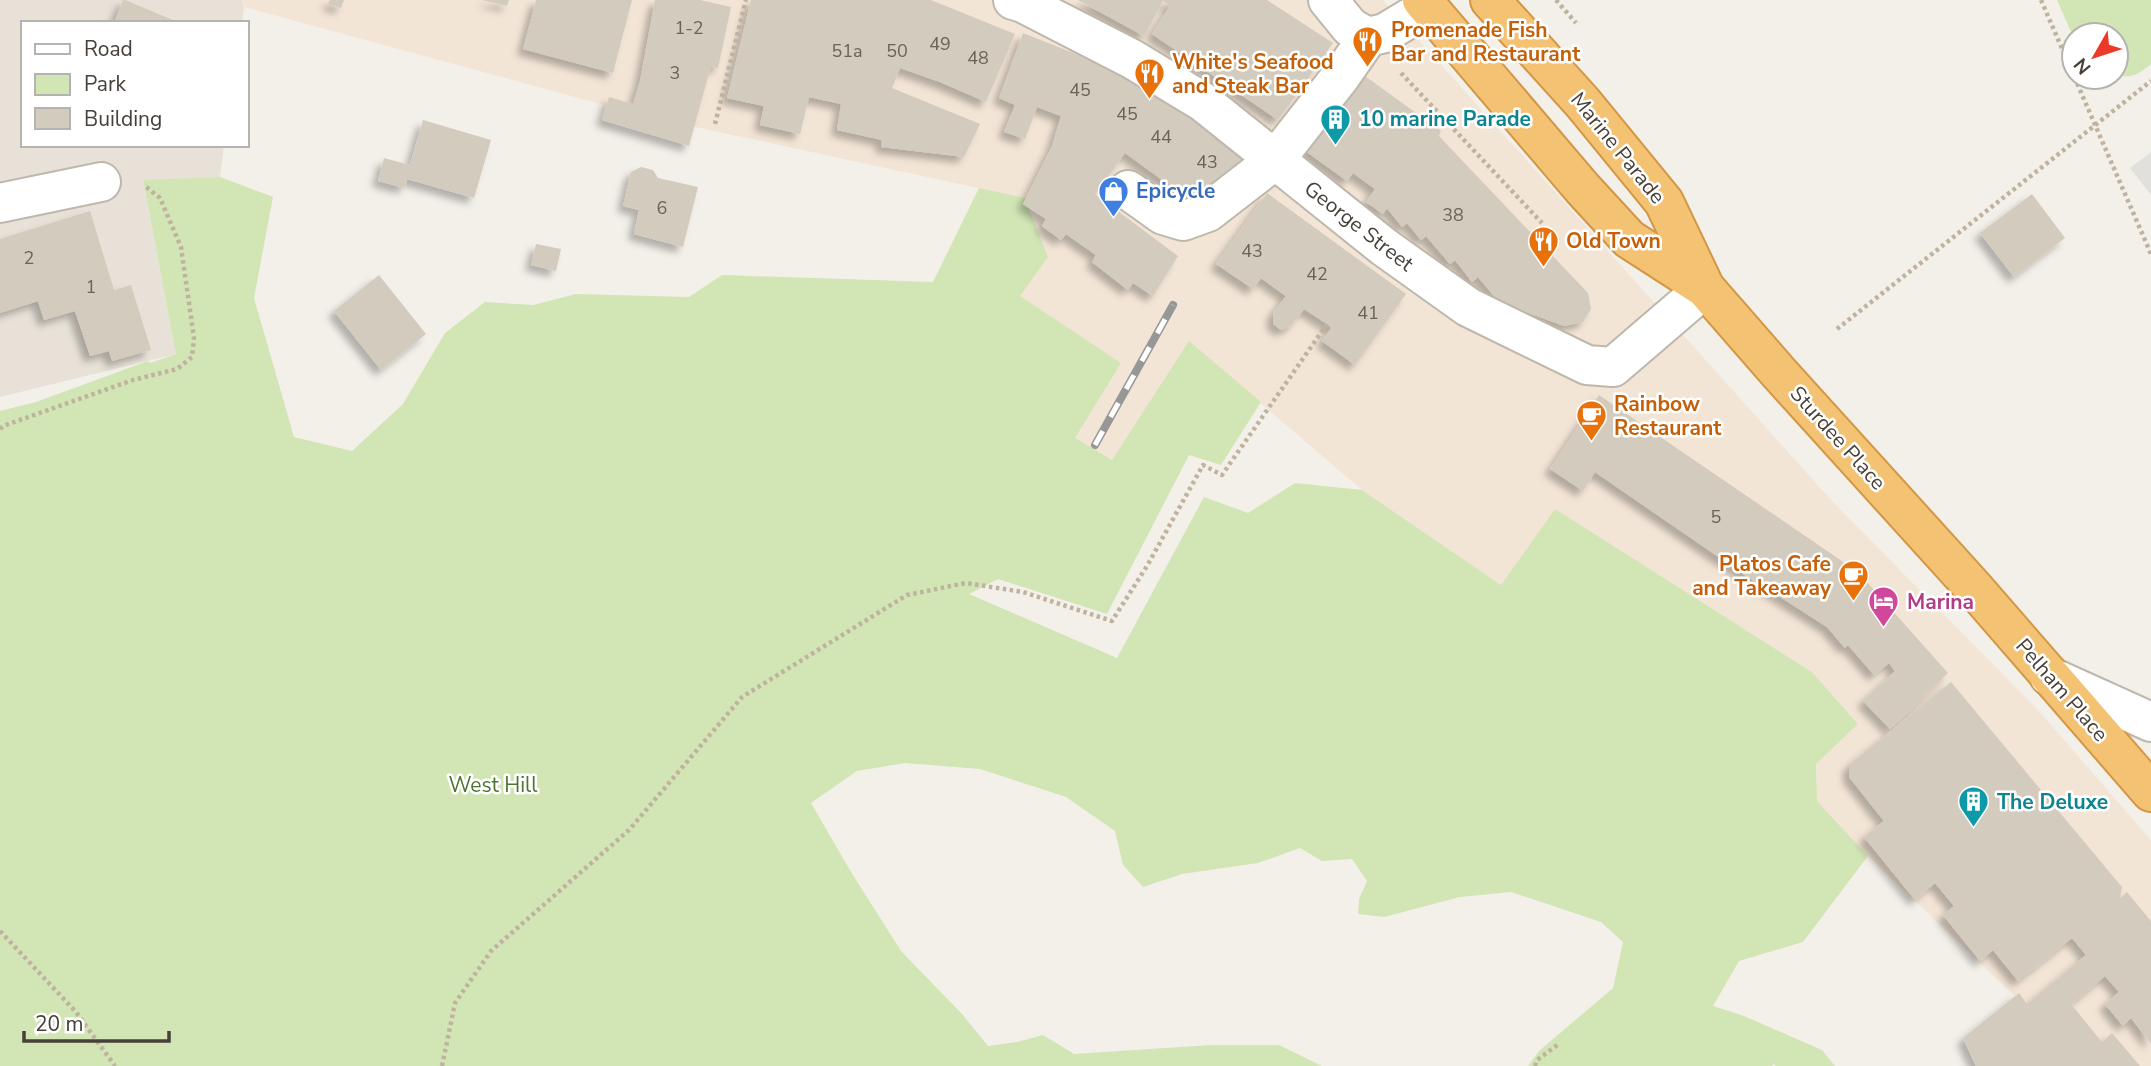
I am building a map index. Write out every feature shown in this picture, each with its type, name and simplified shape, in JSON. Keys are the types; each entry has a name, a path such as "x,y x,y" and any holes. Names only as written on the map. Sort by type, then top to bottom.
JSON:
{"highway":[{"name":"Marine Parade","path":"1490,0 1583,103 1664,202 1705,288"},
{"path":"1425,3 1583,189 1629,239 1705,288"},
{"name":"Sturdee Place","path":"1705,288 1973,587"},
{"name":"Pelham Place","path":"1973,587 2151,792"}],"street":[{"name":"George Street","path":"1013,0 1132,59 1203,102 1384,247 1468,307 1587,365 1613,367 1705,288"},
{"path":"1328,0 1350,27 1368,37"},
{"path":"1128,190 1163,215 1183,221 1208,212 1275,160 1368,37 1385,33 1425,3"},
{"path":"0,203 101,182"},
{"path":"2049,676 2151,722"}],"path":[{"path":"715,124 746,0"},
{"path":"2040,0 2151,254"},
{"path":"1368,37 1542,223"},
{"path":"1837,329 2151,80"},
{"path":"0,429 133,380 177,369 192,357 194,338 181,247 160,198 128,178 101,182"},
{"path":"442,1066 455,1003 491,951 629,830 742,697 907,595 966,583 1023,592 1112,621 1147,566 1203,465 1222,475 1327,324"},
{"path":"0,932 76,1012 115,1066"},
{"path":"1535,1066 1537,1060 1560,1043"}],"shaded area":[{"path":"0,0 242,0 242,21 21,21 21,147 224,147 220,177 143,181 176,354 0,397"},
{"path":"242,0 1383,0 1833,502 2038,710 2151,840 2151,1066 2088,1066 1868,856 1817,801 1816,764 1858,724 1812,672 1555,510 1501,585 1362,490 1189,342 1112,461 1074,438 1019,296 1024,198 645,116 244,7"},
{"path":"2151,152 2151,195 2130,168"}],"green space":[{"path":"2057,0 2151,0 2151,64 2130,76 2130,21 2066,21"},
{"name":"West Hill","path":"220,177 273,197 254,298 294,437 352,451 403,404 445,333 485,302 533,305 576,294 689,297 722,275 933,282 979,188 1025,198 1048,257 1020,296 1121,363 1075,438 1112,460 1189,341 1261,402 1221,465 1189,455 1107,614 998,579 969,594 1117,658 1204,497 1248,513 1295,483 1362,490 1501,585 1555,509 1812,672 1858,724 1816,764 1817,801 1868,856 1803,942 1739,961 1713,1006 1744,1016 1822,1050 1835,1066 1528,1066 1539,1051 1613,988 1623,942 1601,922 1511,892 1460,897 1384,917 1358,914 1359,899 1367,881 1352,859 1322,861 1300,848 1258,863 1182,874 1143,887 1123,865 1115,831 1066,797 980,769 905,763 857,771 811,803 901,951 962,1014 988,1046 1043,1035 1074,1054 1211,1045 1279,1045 1322,1066 0,1066 0,411 36,402 148,361 150,363 176,354 143,180"}],"building":[{"path":"125,0 175,21 115,21"},
{"path":"330,0 344,0 341,8 328,4"},
{"path":"482,0 509,0 507,6"},
{"path":"536,0 632,0 613,73 523,49"},
{"path":"655,0 700,0 731,7 718,68 711,66 689,146 602,120 609,97 633,104"},
{"path":"751,0 931,0 1015,34 986,102 900,68 892,88 980,124 964,157 881,147 882,140 837,130 841,104 809,97 800,134 760,125 764,106 727,98"},
{"path":"1078,0 1267,0 1333,43 1278,120 1152,34 1170,6 1163,1 1144,36"},
{"path":"1023,33 1124,73 1197,121 1245,158 1245,166 1194,203 1125,153 1095,194 1178,256 1153,296 1133,283 1128,290 1092,262 1096,255 1066,234 1061,240 1042,226 1046,219 1023,204 1052,146 1061,116 1037,107 1025,139 1004,132 1015,105 999,98"},
{"path":"1365,76 1441,131 1439,136 1588,293 1591,309 1583,322 1564,326 1499,302 1478,277 1472,282 1455,260 1450,264 1426,236 1421,240 1407,223 1402,227 1387,208 1383,214 1366,202 1375,189 1353,173 1347,181 1300,147 1329,114 1336,116"},
{"path":"423,120 491,140 474,198 407,179 405,188 378,181 384,158 410,165"},
{"path":"641,167 653,170 658,178 698,187 683,247 634,234 639,210 623,206 631,172"},
{"path":"1267,193 1406,294 1355,365 1322,341 1331,328 1327,324 1304,309 1291,326 1281,330 1273,324 1273,313 1286,296 1261,278 1253,289 1216,264"},
{"path":"2032,194 2065,238 2014,277 1980,233"},
{"path":"90,211 114,290 131,285 151,350 112,361 109,351 90,356 75,311 44,320 38,301 0,313 0,239"},
{"path":"536,244 561,249 556,271 531,265"},
{"path":"379,275 426,334 381,370 334,311"},
{"path":"1599,395 1858,572 1948,673 1890,729 1863,701 1895,671 1889,663 1874,675 1848,645 1845,648 1827,627 1765,589 1595,472 1583,491 1550,469"},
{"name":"The Deluxe","path":"1951,682 2122,887 2120,898 2127,892 2151,921 2151,1044 2131,1018 2123,1026 2105,1004 2119,992 2105,976 2071,1004 2102,1042 2112,1033 2140,1066 1976,1066 1963,1038 2019,993 2027,1004 2086,955 2072,938 2018,981 1993,950 1980,961 1943,915 1954,906 1935,883 1915,900 1864,837 1884,821 1849,777 1849,765"}],"railway":[{"path":"1095,445 1173,305"}],"place":[{"name":"Promenade Fish Bar and Restaurant","path":"1368,69"},
{"name":"White's Seafood and Steak Bar","path":"1149,101"},
{"name":"10 marine Parade","path":"1336,146"},
{"name":"Epicycle","path":"1113,218"},
{"name":"Old Town","path":"1543,268"},
{"name":"Rainbow Restaurant","path":"1591,443"},
{"name":"Platos Cafe and Takeaway","path":"1854,603"},
{"name":"Marina","path":"1884,629"},
{"name":"The Deluxe","path":"1974,829"}]}
